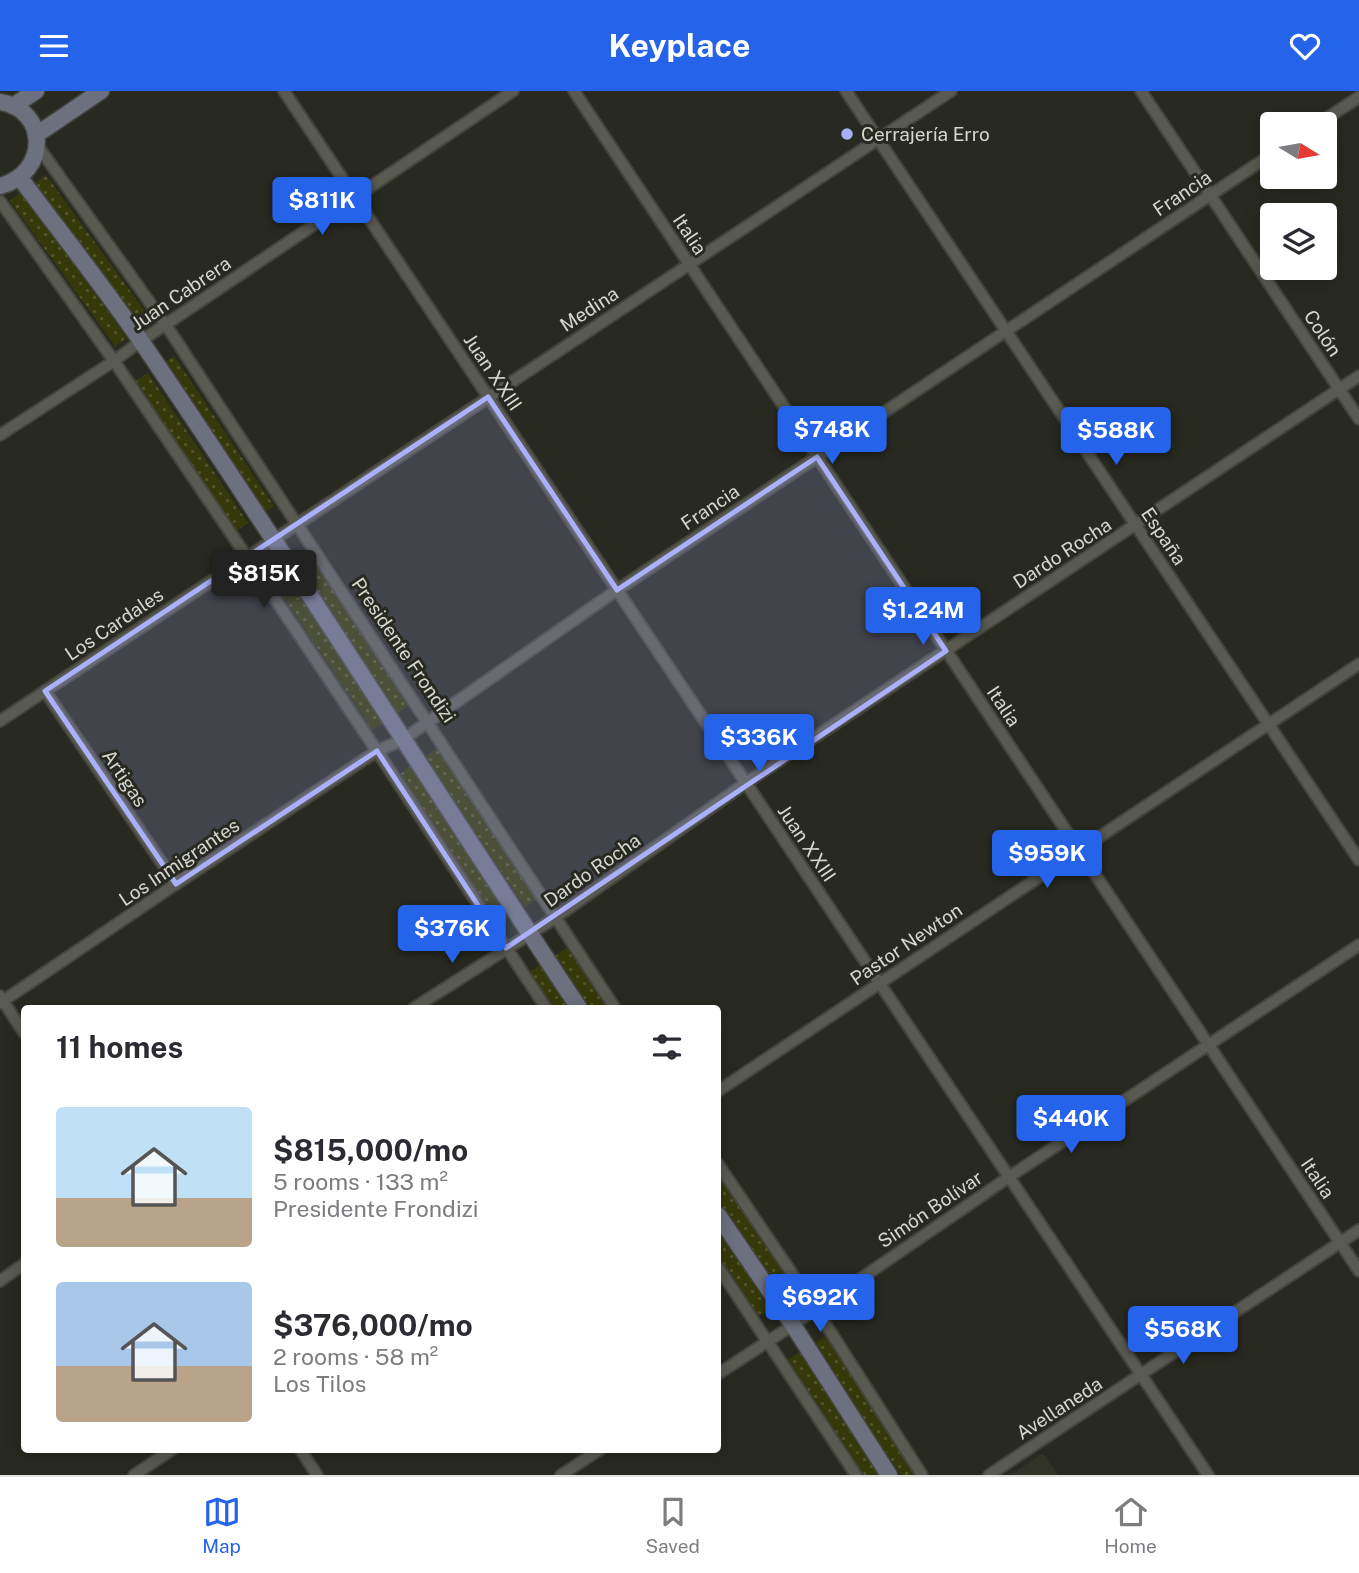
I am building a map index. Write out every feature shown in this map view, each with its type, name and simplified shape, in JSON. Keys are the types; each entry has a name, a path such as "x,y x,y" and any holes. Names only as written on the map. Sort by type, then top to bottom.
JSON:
{"main road":[{"path":"4,102 36,91"},
{"path":"36,140 101,91"},
{"path":"0,186 20,178 32,163 36,140 31,123 23,113 4,102"},
{"path":"20,178 141,341 274,539 402,740 577,1005"},
{"path":"721,1219 890,1475"}],"street":[{"name":"Juan XXIII","path":"284,91 1208,1475"},
{"name":"Juan Cabrera","path":"0,435 513,91"},
{"name":"Italia","path":"574,91 1359,1271"},
{"name":"España","path":"846,91 1359,860"},
{"name":"Medina","path":"247,557 951,91"},
{"name":"Colón","path":"1141,91 1359,419"},
{"path":"1336,112 1359,97"},
{"name":"Presidente Frondizi","path":"36,140 166,324 613,1005"},
{"name":"Francia","path":"377,751 402,740 617,590 1260,162"},
{"path":"0,201 114,361 247,557 544,1005"},
{"name":"Dardo Rocha","path":"419,1005 555,918 746,783 1359,376"},
{"name":"Los Cardales","path":"0,721 247,557"},
{"name":"Pastor Newton","path":"721,1089 1359,664"},
{"name":"Artigas","path":"45,691 176,884"},
{"name":"Los Inmigrantes","path":"1,1000 377,751"},
{"name":"Simón Bolívar","path":"721,1372 1359,945"},
{"path":"1,1000 21,1029"},
{"path":"721,1168 922,1475"},
{"name":"Avellaneda","path":"989,1475 1359,1230"},
{"path":"0,1281 21,1266"},
{"path":"721,1272 856,1475"},
{"path":"134,1475 167,1453"},
{"path":"303,1453 317,1475"},
{"path":"561,1475 595,1453"}],"highlighted area":[{"path":"488,397 617,590 817,457 946,651 506,948 377,751 176,884 45,691"}],"shaded area":[{"path":"1043,1453 1058,1475 1010,1475"}],"green space":[{"path":"46,175 152,321 140,329 35,183"},
{"path":"21,192 127,338 115,346 10,201"},
{"path":"174,356 274,506 262,514 162,364"},
{"path":"148,373 248,523 236,531 136,381"},
{"path":"310,555 409,705 398,713 298,563"},
{"path":"284,572 384,722 372,730 272,580"},
{"path":"437,749 537,899 525,907 425,757"},
{"path":"411,766 511,916 499,924 400,774"},
{"path":"567,948 605,1005 588,1005 555,956"},
{"path":"541,964 568,1005 551,1005 529,972"},
{"path":"721,1180 796,1292 784,1300 721,1205"},
{"path":"721,1235 770,1309 758,1317 721,1261"},
{"path":"825,1336 918,1475 901,1475 814,1344"},
{"path":"800,1352 881,1475 864,1475 788,1360"}],"place":[{"name":"Cerrajería Erro","path":"847,134"}]}
